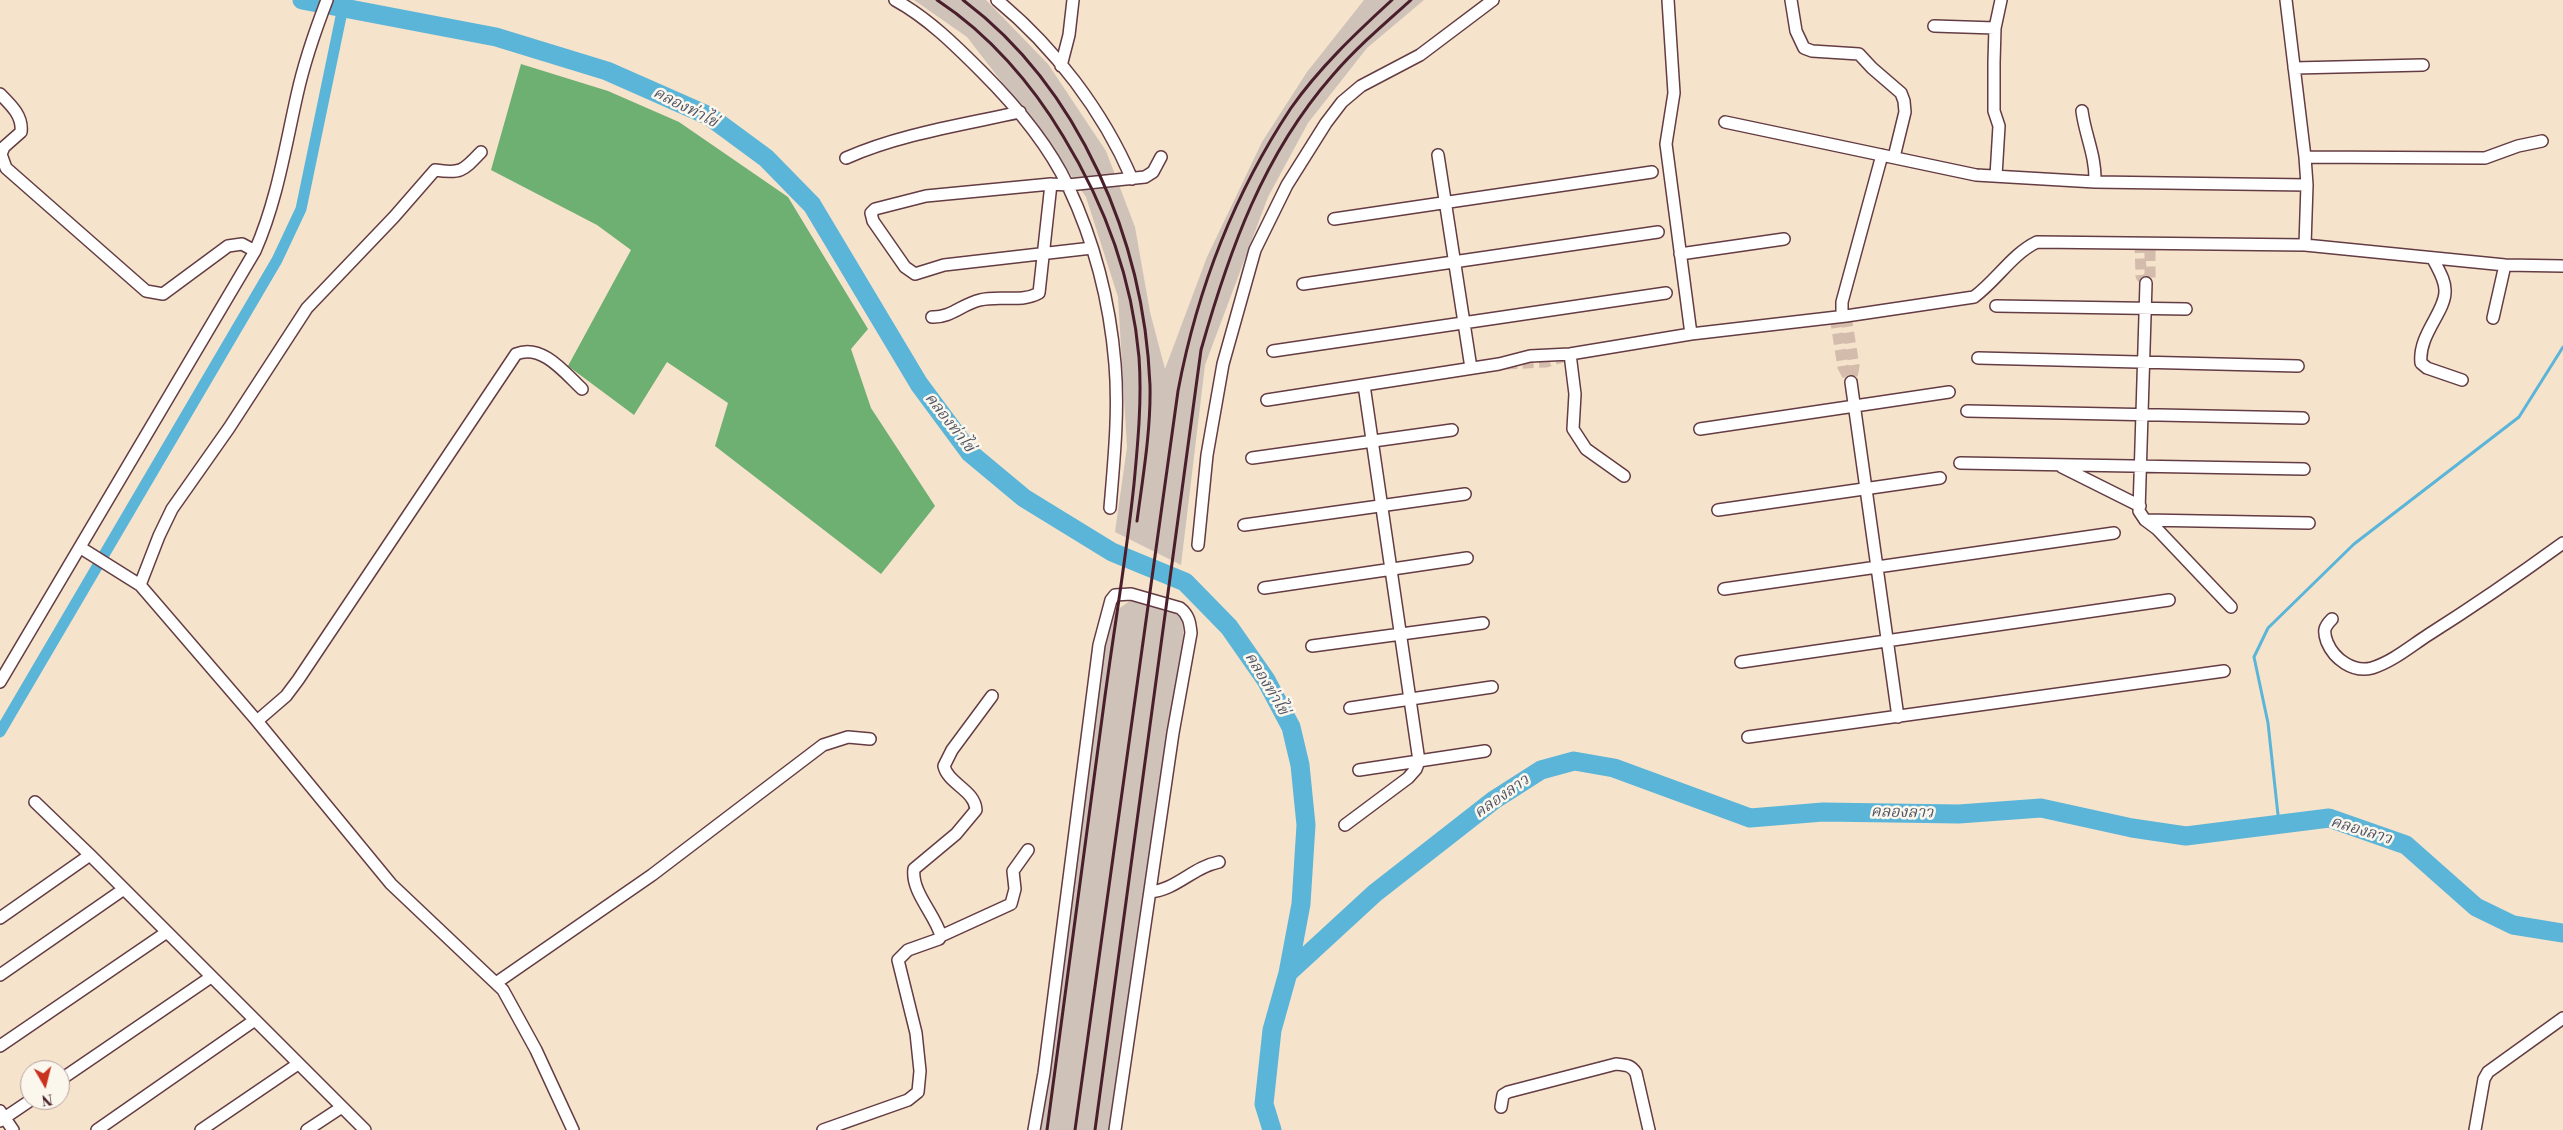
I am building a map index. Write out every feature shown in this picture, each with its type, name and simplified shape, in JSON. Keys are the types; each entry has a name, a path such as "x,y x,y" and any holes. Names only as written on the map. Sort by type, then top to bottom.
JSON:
{"street":[{"path":"0,682 85,551 118,480 255,251 268,222 276,194 297,93 327,0"},
{"path":"895,0 949,41 1020,112 1068,186 1092,248 1109,321 1115,366 1116,412 1110,508"},
{"path":"997,0 1038,39 1061,66 1106,126 1132,178"},
{"path":"1061,66 1069,35 1073,0"},
{"path":"1198,544 1204,474 1222,364 1255,250 1287,186 1326,124 1355,91 1382,73 1420,55 1493,0"},
{"path":"1668,0 1674,94 1666,144 1690,334"},
{"path":"1791,0 1796,31 1804,48 1812,52 1859,54 1901,93 1904,101 1905,112 1888,156 1842,302 1842,316"},
{"path":"1996,176 1998,126 1994,111 1996,28 2001,0"},
{"path":"2286,0 2305,157 2307,185 2305,245"},
{"path":"1934,26 1996,28"},
{"path":"2294,68 2423,65"},
{"path":"0,94 14,108 22,126 21,132 4,147 1,154 6,168 146,291 163,294 228,246 242,244 255,251"},
{"path":"2082,111 2084,130 2096,166 2095,182"},
{"path":"846,158 886,143 1020,112"},
{"path":"1725,122 1976,174 2095,182 2307,185"},
{"path":"2305,157 2485,158 2518,146 2542,141"},
{"path":"140,585 172,509 229,428 306,308 394,217 435,170 462,171 481,152"},
{"path":"1438,155 1471,368"},
{"path":"1092,248 944,265 915,274 905,267 873,221 871,213 875,208 926,196 1052,184 1068,186 1149,175 1161,157"},
{"path":"1334,219 1652,172"},
{"path":"932,317 944,318 980,300 1034,296 1039,293 1052,184"},
{"path":"1303,284 1658,232"},
{"path":"1680,254 1784,239"},
{"path":"1267,400 1499,364 1530,356 1570,354 1690,334 1842,316 1974,297 1988,287 2019,253 2037,242 2305,245 2505,265 2563,266"},
{"path":"2433,259 2445,292 2444,299 2428,329 2422,349 2421,363 2427,368 2462,380"},
{"path":"2493,318 2505,265"},
{"path":"2146,283 2144,415 2139,511 2145,520 2157,529 2231,607"},
{"path":"1273,351 1666,293"},
{"path":"1996,306 2186,309"},
{"path":"257,721 286,696 298,680 516,354 528,350 538,352 582,390"},
{"path":"1570,354 1575,394 1573,429 1586,448 1624,476"},
{"path":"1978,358 2298,366"},
{"path":"1851,382 1898,716"},
{"path":"1345,825 1408,778 1416,769 1419,761 1364,385"},
{"path":"1700,429 1949,392"},
{"path":"1966,411 2303,418"},
{"path":"1252,458 1452,430"},
{"path":"1960,463 2304,469"},
{"path":"2058,465 2140,506"},
{"path":"1718,510 1940,478"},
{"path":"1244,525 1382,504 1466,494"},
{"path":"2145,520 2310,523"},
{"path":"1724,590 2114,533"},
{"path":"2332,619 2325,626 2324,633 2334,654 2345,664 2358,669 2372,668 2389,660 2465,611 2563,543"},
{"path":"85,551 140,585 257,721 391,884 496,983 507,997 536,1050 573,1130"},
{"path":"1264,588 1467,558"},
{"path":"1034,1130 1044,1073 1099,645 1110,600 1122,594 1144,596 1180,608 1186,612 1190,622 1190,633 1115,1130"},
{"path":"1742,662 2169,600"},
{"path":"1312,646 1483,624"},
{"path":"1748,738 2224,671"},
{"path":"1350,708 1492,687"},
{"path":"941,936 937,922 916,884 914,869 965,826 976,810 974,800 946,774 944,766 952,750 992,696"},
{"path":"496,983 652,875 823,744 848,737 870,739"},
{"path":"1359,770 1485,751"},
{"path":"35,802 365,1130"},
{"path":"823,1130 908,1100 918,1092 921,1081 916,1033 898,960 908,950 939,939 941,936 1011,904 1015,889 1013,871 1028,850"},
{"path":"2,913 90,856"},
{"path":"1150,892 1166,890 1202,867 1219,862"},
{"path":"0,975 124,889"},
{"path":"0,1046 167,932"},
{"path":"70,1073 212,976"},
{"path":"2475,1130 2484,1079 2488,1072 2563,1018"},
{"path":"97,1130 255,1020"},
{"path":"201,1130 298,1064"},
{"path":"1501,1107 1503,1096 1508,1092 1616,1064 1627,1065 1636,1073 1649,1130"},
{"path":"13,1130 2,1116 20,1106"},
{"path":"307,1130 342,1107"}],"shaded area":[{"path":"914,0 986,0 1048,64 1106,151 1135,227 1150,312 1165,369 1207,257 1262,142 1307,72 1364,0 1424,0 1367,48 1308,123 1268,197 1205,365 1181,565 1115,532 1127,447 1118,297 1086,197 1052,147 967,37"},
{"path":"1131,600 1140,600 1174,612 1182,620 1184,640 1108,1130 1039,1130 1107,625 1110,615"}],"green space":[{"path":"521,64 608,91 679,122 788,197 868,329 851,349 871,408 935,506 881,574 715,446 728,403 667,362 634,415 568,366 631,250 597,225 491,170"}],"waterway":[{"name":"คลองท่าไข่","path":"302,0 496,37 607,71 709,116 766,158 812,205 919,384 970,453 1024,498 1112,552 1185,582 1229,627 1266,680 1291,727 1300,765 1306,825 1301,904 1288,973 1272,1030 1264,1104 1272,1130"},
{"path":"0,732 277,260 301,209 343,7"},
{"path":"2279,824 2268,723 2254,657 2268,628 2354,544 2519,417 2563,347"},
{"name":"คลองลาว","path":"1288,973 1375,893 1494,800 1541,770 1574,761 1614,768 1750,818 1823,812 1959,814 2041,808 2132,828 2186,836 2329,818 2406,845 2476,907 2513,925 2563,933"}],"tunnel":[{"path":"2140,242 2141,276 2146,283 2150,278 2150,241"},
{"path":"1846,316 1854,366 1851,382"},
{"path":"1835,317 1843,367 1851,382"},
{"path":"1506,364 1546,362 1566,356"}],"railway":[{"path":"937,0 974,28 1008,61 1038,98 1078,162 1103,215 1123,270 1130,299 1139,357 1139,420 1131,512 1047,1130"},
{"path":"963,0 1004,36 1041,77 1072,123 1098,172 1119,223 1135,276 1145,331 1150,385 1148,436 1137,521"},
{"path":"1075,1130 1178,391 1196,316 1220,244 1235,209 1252,174 1291,108 1326,65 1392,0"},
{"path":"1095,1130 1201,350 1224,277 1251,206 1286,138 1308,106 1341,66 1370,36 1411,0"}]}
